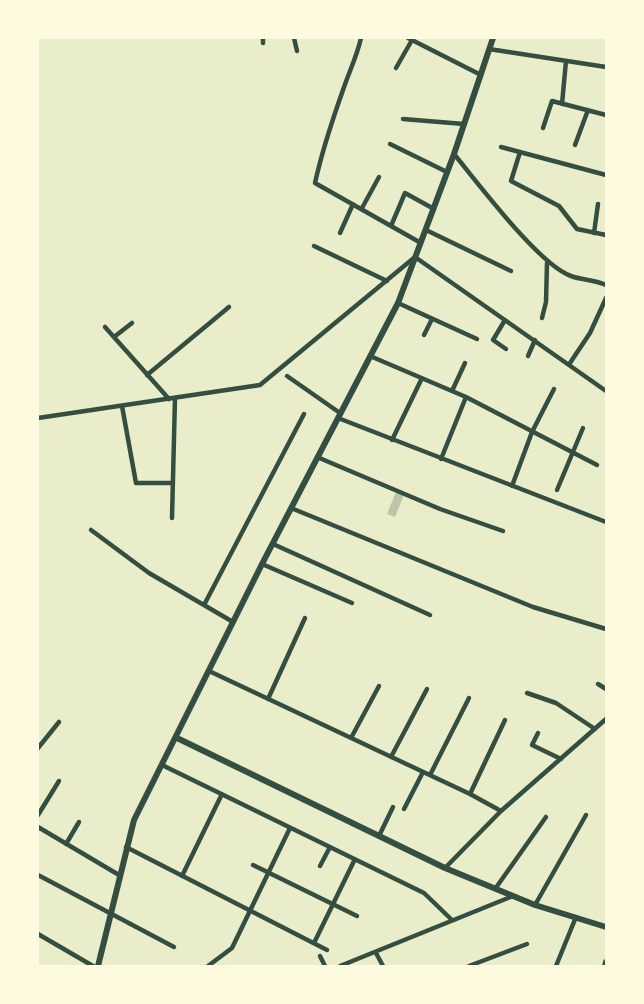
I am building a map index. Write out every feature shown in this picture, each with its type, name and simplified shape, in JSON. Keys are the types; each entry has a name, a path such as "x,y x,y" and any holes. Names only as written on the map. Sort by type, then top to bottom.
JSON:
{"street":[{"path":"294,38 297,51"},
{"path":"361,38 357,58 349,71 324,144 315,183 422,243"},
{"path":"38,934 96,966 134,820 262,564 398,303 454,154 493,38"},
{"path":"396,68 410,39 481,75"},
{"path":"489,50 606,67"},
{"path":"562,104 566,61"},
{"path":"543,128 552,101 606,115"},
{"path":"575,146 588,110"},
{"path":"403,119 464,124"},
{"path":"390,144 447,172"},
{"path":"501,147 606,175"},
{"path":"520,152 511,181 559,207 577,229 606,236"},
{"path":"454,154 547,263 571,277 591,279 606,285"},
{"path":"362,208 379,177"},
{"path":"391,225 405,193 434,209"},
{"path":"340,233 353,204"},
{"path":"594,233 598,204"},
{"path":"426,230 511,271"},
{"path":"314,246 387,281"},
{"path":"38,418 260,386 415,257"},
{"path":"415,257 570,363 606,391"},
{"path":"542,318 546,302 547,263"},
{"path":"570,363 590,333 606,298"},
{"path":"398,303 477,339"},
{"path":"147,375 230,307"},
{"path":"424,335 432,318"},
{"path":"505,320 493,340 506,349"},
{"path":"114,337 132,323"},
{"path":"105,327 169,399"},
{"path":"528,356 534,340"},
{"path":"370,356 466,397 597,465"},
{"path":"452,391 465,363"},
{"path":"287,376 339,416 392,440 606,522"},
{"path":"392,440 422,378"},
{"path":"512,486 532,432 554,388"},
{"path":"441,459 466,397"},
{"path":"172,518 175,398"},
{"path":"122,406 136,483 173,483"},
{"path":"204,605 304,414"},
{"path":"557,490 583,428"},
{"path":"317,457 440,509 503,531"},
{"path":"291,508 533,607 606,629"},
{"path":"91,530 149,573 233,622"},
{"path":"273,544 430,615"},
{"path":"262,564 352,603"},
{"path":"268,699 305,618"},
{"path":"209,671 470,794 501,811"},
{"path":"598,684 606,688"},
{"path":"351,738 379,686"},
{"path":"391,757 427,689"},
{"path":"527,693 556,703 595,729"},
{"path":"430,775 469,698"},
{"path":"445,868 501,811 606,719"},
{"path":"470,794 505,720"},
{"path":"38,748 59,722"},
{"path":"538,733 532,745 561,759"},
{"path":"177,738 445,868 535,905 606,927"},
{"path":"162,765 424,893 452,920"},
{"path":"404,809 423,772"},
{"path":"38,814 59,781"},
{"path":"183,876 222,794"},
{"path":"379,836 393,807"},
{"path":"535,905 586,815"},
{"path":"495,889 546,817"},
{"path":"66,844 79,822"},
{"path":"38,826 119,875"},
{"path":"208,966 232,948 290,828"},
{"path":"126,847 327,950"},
{"path":"320,866 330,847"},
{"path":"314,944 355,859"},
{"path":"253,865 357,916"},
{"path":"38,875 174,947"},
{"path":"340,966 513,896"},
{"path":"556,966 576,917"},
{"path":"469,966 527,944"},
{"path":"376,953 383,966"},
{"path":"320,956 325,966"},
{"path":"605,966 606,962"}],"building":[{"path":"396,492 404,495 395,517 387,514"}]}
